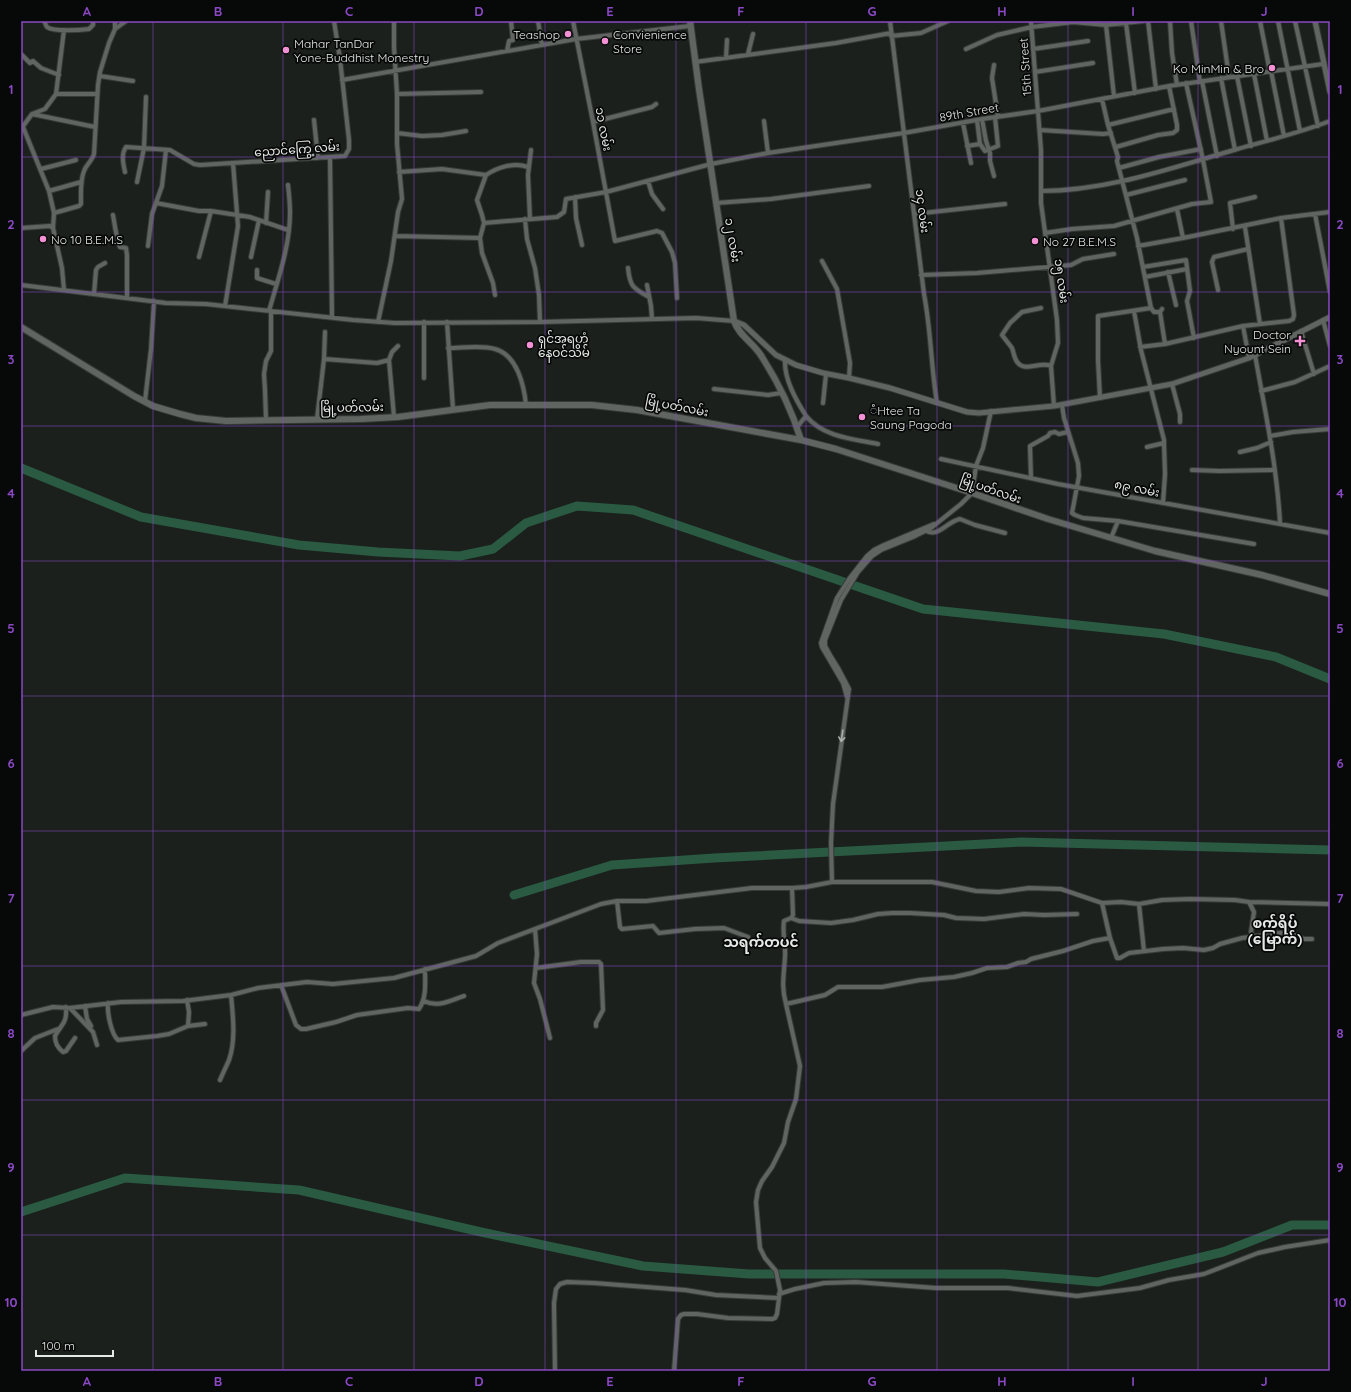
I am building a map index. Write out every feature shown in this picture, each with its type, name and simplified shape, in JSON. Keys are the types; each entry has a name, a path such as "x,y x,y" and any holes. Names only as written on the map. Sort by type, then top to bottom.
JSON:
{"main road":[{"name":"၁၂ လမ်း","path":"690,24 734,320 737,329 761,355 781,393 797,427 801,440"},
{"name":"မြို့ပတ်လမ်း","path":"21,327 126,392 165,410 196,418 226,421 361,419 394,417 490,405 592,405 637,410 801,440 836,449 1048,519 1154,551 1262,575 1330,594"}],"street":[{"path":"44,21 47,26 52,29 64,30 89,29 93,21"},
{"path":"54,213 81,204 81,182 84,170 93,158 94,154 97,94 100,76 109,43 115,29 115,21"},
{"path":"115,29 126,21"},
{"name":"ညောင်ကြွေ့လမ်း","path":"125,172 123,159 125,148 166,150 176,153 194,164 200,165 344,157 349,149 334,21"},
{"path":"378,322 395,236 398,212 402,199 397,133 394,21"},
{"path":"507,51 509,41 513,40 511,21"},
{"path":"538,21 542,45"},
{"name":"၁၁ လမ်း","path":"573,21 615,241 657,231 662,233 672,252 675,263 676,298"},
{"name":"၁၄ လမ်း","path":"890,21 921,275 928,320 932,378 937,403"},
{"path":"695,62 891,35 921,33 948,21"},
{"name":"15th Street","path":"1031,21 1038,111"},
{"path":"966,49 997,35 1032,28 1073,22 1106,25 1143,21"},
{"path":"1148,21 1156,89"},
{"path":"1170,21 1172,53 1177,85"},
{"path":"1191,21 1201,81 1217,156"},
{"path":"1221,21 1228,77"},
{"path":"1260,21 1284,136"},
{"path":"1278,21 1300,131"},
{"path":"1295,21 1318,126"},
{"path":"1314,21 1330,92"},
{"path":"1126,22 1135,93"},
{"path":"342,80 576,39 690,24"},
{"path":"1106,25 1114,96"},
{"path":"64,30 56,94 45,109 32,114 22,128 41,169 54,213 53,228 61,261 64,290"},
{"path":"748,54 753,34"},
{"path":"726,58 727,40"},
{"path":"1033,49 1088,40"},
{"path":"21,54 30,63 33,61 41,68 59,75"},
{"path":"1035,72 1093,63"},
{"path":"980,120 980,144 985,152 998,146 992,78 994,65"},
{"name":"89th Street","path":"575,197 606,192 711,164 768,153 1038,111 1169,86 1304,66 1330,65"},
{"path":"1254,74 1267,141"},
{"path":"100,76 134,81"},
{"path":"1237,76 1251,146"},
{"path":"1221,78 1235,150"},
{"path":"1045,233 1072,229 1114,226 1198,203 1211,202 1201,149 1186,84"},
{"path":"1116,147 1175,132 1178,129 1169,86"},
{"path":"397,94 481,92"},
{"path":"56,94 97,94"},
{"path":"137,182 144,148 146,98"},
{"path":"1102,99 1108,124 1116,147 1118,168 1132,220 1151,308 1154,312 1161,311 1165,344"},
{"path":"593,122 648,108 656,104"},
{"path":"1108,124 1174,109"},
{"name":"၁၅ လမ်း","path":"1038,111 1042,150 1041,202 1058,320 1058,343 1051,366 1054,406"},
{"path":"32,114 96,127"},
{"path":"314,120 318,158"},
{"path":"980,120 988,151 990,153 990,161 994,176"},
{"path":"764,121 768,153"},
{"path":"1041,191 1072,190 1122,181 1217,156 1318,126 1330,121"},
{"path":"963,123 971,163"},
{"path":"1040,130 1103,134 1111,133"},
{"path":"397,133 422,136 442,135 466,131"},
{"path":"967,146 980,144"},
{"path":"1118,168 1159,157 1201,149"},
{"path":"148,246 152,216 162,186 166,150"},
{"path":"530,219 528,167 531,150"},
{"path":"330,157 332,317"},
{"path":"41,169 76,160"},
{"path":"225,306 237,232 233,163"},
{"path":"399,172 442,170 486,175 508,166 524,165 528,167"},
{"path":"486,175 477,200 484,223 480,238 482,253 493,283 495,295"},
{"path":"1126,195 1185,180"},
{"path":"648,181 652,194 663,209"},
{"path":"48,191 81,182"},
{"path":"266,420 264,374 266,361 272,351 270,311 284,255 288,230 290,214 288,185"},
{"path":"716,203 771,199 869,186"},
{"path":"266,223 268,192"},
{"path":"484,223 561,215 564,212 566,199 575,197 576,218 582,245"},
{"path":"1233,229 1230,203 1255,197"},
{"path":"156,203 200,211 237,214 288,230"},
{"path":"914,214 1005,204"},
{"path":"1177,209 1183,238"},
{"path":"198,257 211,211"},
{"path":"1138,246 1245,227 1281,218 1330,212"},
{"path":"1315,214 1330,292"},
{"path":"113,215 116,236 120,247 126,248 127,298"},
{"path":"1140,347 1165,344 1243,326 1292,319 1294,315 1281,218"},
{"path":"525,219 527,239 535,268 539,295 540,322"},
{"path":"250,257 259,220"},
{"path":"21,228 50,226 53,228"},
{"path":"1245,227 1260,324"},
{"path":"395,236 480,238"},
{"path":"1218,290 1212,259 1214,257 1248,248"},
{"path":"921,275 977,273 1071,265 1083,259 1114,254"},
{"path":"1143,267 1186,260 1190,291 1187,301 1194,338"},
{"path":"822,261 837,289 850,363 849,378"},
{"path":"94,294 96,270 104,263"},
{"path":"628,268 630,282 633,287 649,297"},
{"path":"1145,278 1187,269"},
{"path":"257,270 257,278 276,284"},
{"path":"1168,272 1176,305"},
{"path":"21,285 154,301 225,306 378,322 540,322 696,318 734,320 744,325 776,356 796,365 826,374 890,388 967,412 979,413 1062,405 1172,384 1249,358 1330,317"},
{"path":"647,285 652,319"},
{"path":"145,401 151,349 154,301"},
{"path":"1041,308 1022,312 1010,323 1002,335 1012,348 1017,362 1021,366 1045,364 1051,366"},
{"path":"1100,398 1098,316 1151,308"},
{"path":"1134,311 1140,347 1164,443 1165,474 1163,503"},
{"path":"1323,320 1330,346"},
{"path":"424,322 424,378"},
{"path":"447,322 453,409"},
{"path":"1243,326 1249,358"},
{"path":"317,419 324,359 325,332"},
{"path":"1301,332 1314,374"},
{"path":"394,417 389,360 392,352 398,346"},
{"path":"448,348 489,348 503,352 515,365 526,405"},
{"path":"1255,355 1271,442 1279,498 1280,523"},
{"path":"324,359 377,363 389,360"},
{"path":"784,360 784,367 789,382 799,405 810,422 826,432 878,444"},
{"path":"1261,391 1290,383 1330,366"},
{"path":"822,403 826,374"},
{"path":"1172,384 1180,414 1180,422"},
{"path":"714,389 768,395 781,393"},
{"path":"1062,405 1068,432 1078,463 1079,476 1072,512 1075,515 1083,518 1118,521 1254,544"},
{"path":"851,580 872,556 881,550 926,531 961,504 972,493 976,466 991,411"},
{"path":"797,427 806,416"},
{"path":"1270,436 1293,432 1330,429"},
{"path":"1031,478 1030,446 1048,436 1050,433 1055,432 1059,434 1068,432"},
{"path":"1240,452 1257,448 1271,442"},
{"path":"1147,447 1164,443"},
{"name":"၈၉ လမ်း","path":"941,459 1163,503 1330,531"},
{"path":"1192,470 1274,470"},
{"path":"926,531 935,533 947,524 960,519 975,526 1005,534"},
{"path":"1110,538 1118,521"},
{"path":"832,882 831,843 833,804 847,698 843,683 821,643 839,599 861,563 874,550 936,523"},
{"path":"21,1015 53,1007 68,1008 108,1003 187,1000 231,995 258,988 307,982 333,984 388,979 476,956 498,943 601,904 616,901 646,901 752,888 792,888 832,882 932,882 976,891 999,892 1029,888 1061,888 1102,903 1121,902 1139,904 1162,900 1190,899 1330,904"},
{"path":"674,1371 678,1319 681,1315 697,1314 728,1318 772,1319 775,1318 777,1314 779,1294 776,1271 765,1258 760,1248 756,1202 758,1190 762,1181 772,1167 784,1143 788,1122 796,1099 800,1066 783,988 785,956 783,927 784,922 792,918 794,912 792,888"},
{"path":"616,901 620,927 622,929 653,926 659,933 724,928 748,937"},
{"path":"1249,902 1254,912 1251,932 1253,936"},
{"path":"1102,903 1110,938 1117,958 1129,953 1144,951 1178,948 1204,950 1213,948 1220,944 1253,936 1288,932 1304,939 1312,939"},
{"path":"1139,904 1144,951"},
{"path":"792,918 799,921 831,923 878,914 892,913 944,915 956,918 984,919 1024,914 1077,914"},
{"path":"535,929 537,954 534,983 540,999 550,1038"},
{"path":"786,1004 824,995 843,986 882,987 966,974 987,968 1007,967 1093,941 1110,938"},
{"path":"536,968 581,962 599,962 601,964 602,979 602,1010 596,1026"},
{"path":"281,986 296,1025 301,1029 336,1022 356,1015 408,1008 419,1008 424,1001 424,969"},
{"path":"220,1080 229,1059 232,1045 234,1018 231,995"},
{"path":"424,1001 431,1004 437,1004 464,996"},
{"path":"187,1000 189,1012 188,1026"},
{"path":"108,1003 107,1009 114,1037 118,1040 169,1034 188,1026 205,1024"},
{"path":"85,1006 87,1019 93,1032 96,1045"},
{"path":"68,1008 64,1024 55,1036 55,1042 62,1052 66,1051 75,1038"},
{"path":"68,1008 84,1021 93,1032"},
{"path":"21,1051 35,1038 59,1029"},
{"path":"555,1371 554,1303 556,1289 560,1284 567,1282 685,1290 716,1296 779,1294 824,1283 856,1282 936,1288 1008,1288 1077,1296 1140,1288 1169,1280 1204,1274 1258,1253 1330,1240"}],"waterway":[{"path":"21,468 141,517 299,545 378,552 460,556 493,549 526,523 577,506 633,510 923,609 1164,634 1276,657 1330,679"},
{"path":"514,895 612,865 714,858 1021,842 1330,850"},
{"path":"21,1212 125,1178 299,1190 481,1232 643,1266 749,1274 1004,1274 1098,1282 1223,1252 1292,1225 1330,1225"}],"place":[{"name":"Teashop","path":"568,34"},
{"name":"Convienience Store","path":"605,41"},
{"name":"Mahar TanDar Yone-Buddhist Monestry","path":"286,50"},
{"name":"Ko MinMin & Bro","path":"1272,68"},
{"name":"No 10 B.E.M.S","path":"43,239"},
{"name":"No 27 B.E.M.S","path":"1035,241"},
{"name":"Doctor Nyount Sein","path":"1300,341"},
{"name":"ရှင်အရဟံ နေဝင်သိမ်","path":"530,345"},
{"name":"ံHtee Ta Saung Pagoda","path":"862,417"}],"district":[{"name":"စက်ရိပ် (မြောက်)","path":"1275,932"},
{"name":"သရက်တပင်","path":"761,942"}]}
